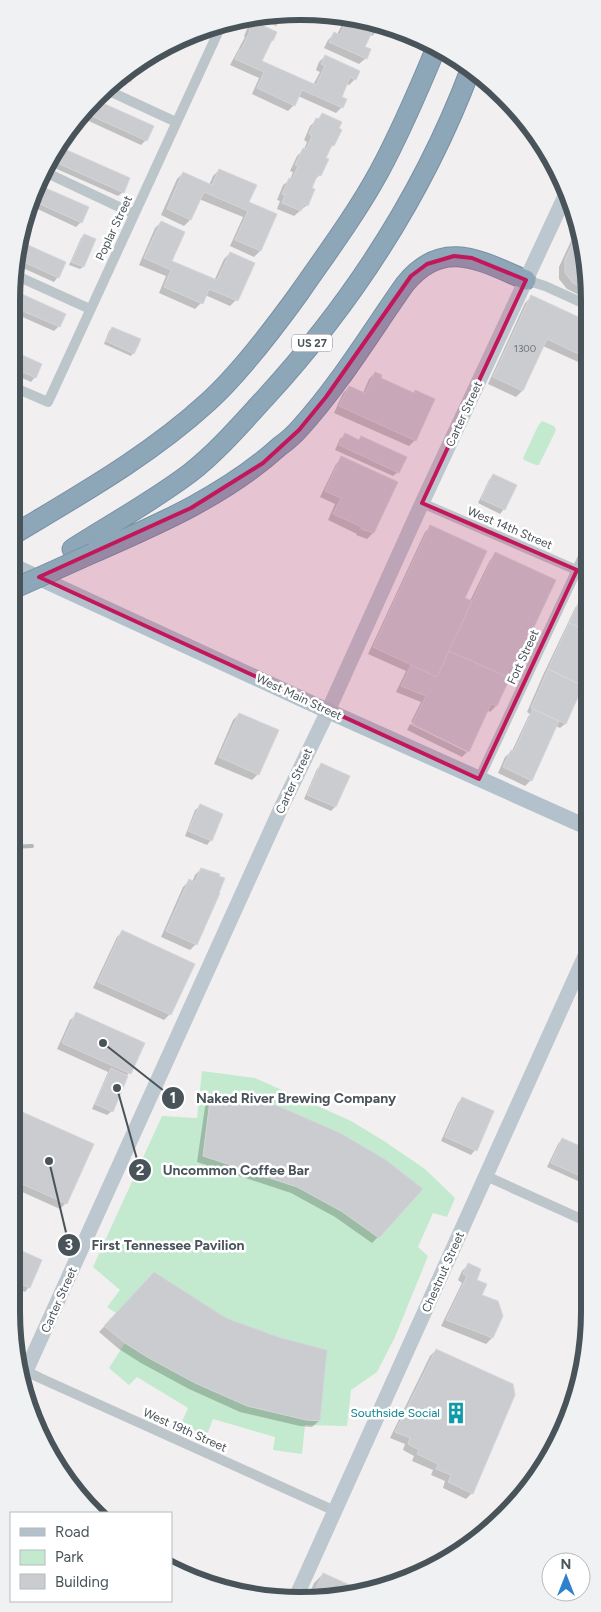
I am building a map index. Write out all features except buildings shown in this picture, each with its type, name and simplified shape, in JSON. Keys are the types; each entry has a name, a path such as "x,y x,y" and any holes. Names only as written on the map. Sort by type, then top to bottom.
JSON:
{"highway":[{"path":"20,531 108,478 143,454 209,402 238,370 280,319 354,215 379,172 434,54"},
{"name":"US 27","path":"20,579 166,490 191,472 231,434 300,360 354,289 394,229 450,121 468,76"},
{"path":"20,586 136,535 191,508 221,491 263,462 299,430 326,397 405,284 418,270 427,264 445,257 463,257 480,261 526,280"}],"main road":[{"name":"West Main Street","path":"20,569 328,711 581,824"}],"street":[{"name":"Poplar Street","path":"20,390 48,402 218,33"},
{"path":"113,92 176,122"},
{"path":"50,174 134,214"},
{"name":"Carter Street","path":"27,1371 281,808 328,711 422,503 563,201"},
{"path":"21,278 90,309"},
{"path":"526,280 546,286 581,302"},
{"name":"West 14th Street","path":"422,503 581,572"},
{"name":"Fort Street","path":"479,779 581,561"},
{"name":"Chestnut Street","path":"298,1592 581,965"},
{"path":"486,1176 581,1219"},
{"name":"West 19th Street","path":"28,1378 49,1382 335,1511"}],"highlighted area":[{"path":"454,256 472,258 526,280 422,503 577,570 479,779 39,577 191,508 263,463 299,430 326,397 411,276 427,264"}],"green space":[{"path":"542,421 554,426 556,430 539,465 536,465 523,458"},
{"path":"202,1071 255,1078 351,1121 425,1169 455,1198 447,1217 433,1213 418,1247 428,1256 395,1337 377,1372 351,1390 347,1426 305,1425 302,1454 273,1450 275,1437 213,1419 206,1437 180,1426 188,1408 137,1377 129,1385 109,1368 125,1343 104,1326 116,1313 107,1307 120,1290 93,1267 162,1116 197,1118"}],"railway":[{"path":"20,847 32,846"}],"place":[{"name":"Naked River Brewing Company","path":"103,1043"},
{"name":"Uncommon Coffee Bar","path":"117,1088"},
{"name":"First Tennessee Pavilion","path":"49,1161"},
{"name":"Southside Social","path":"456,1413"}]}
